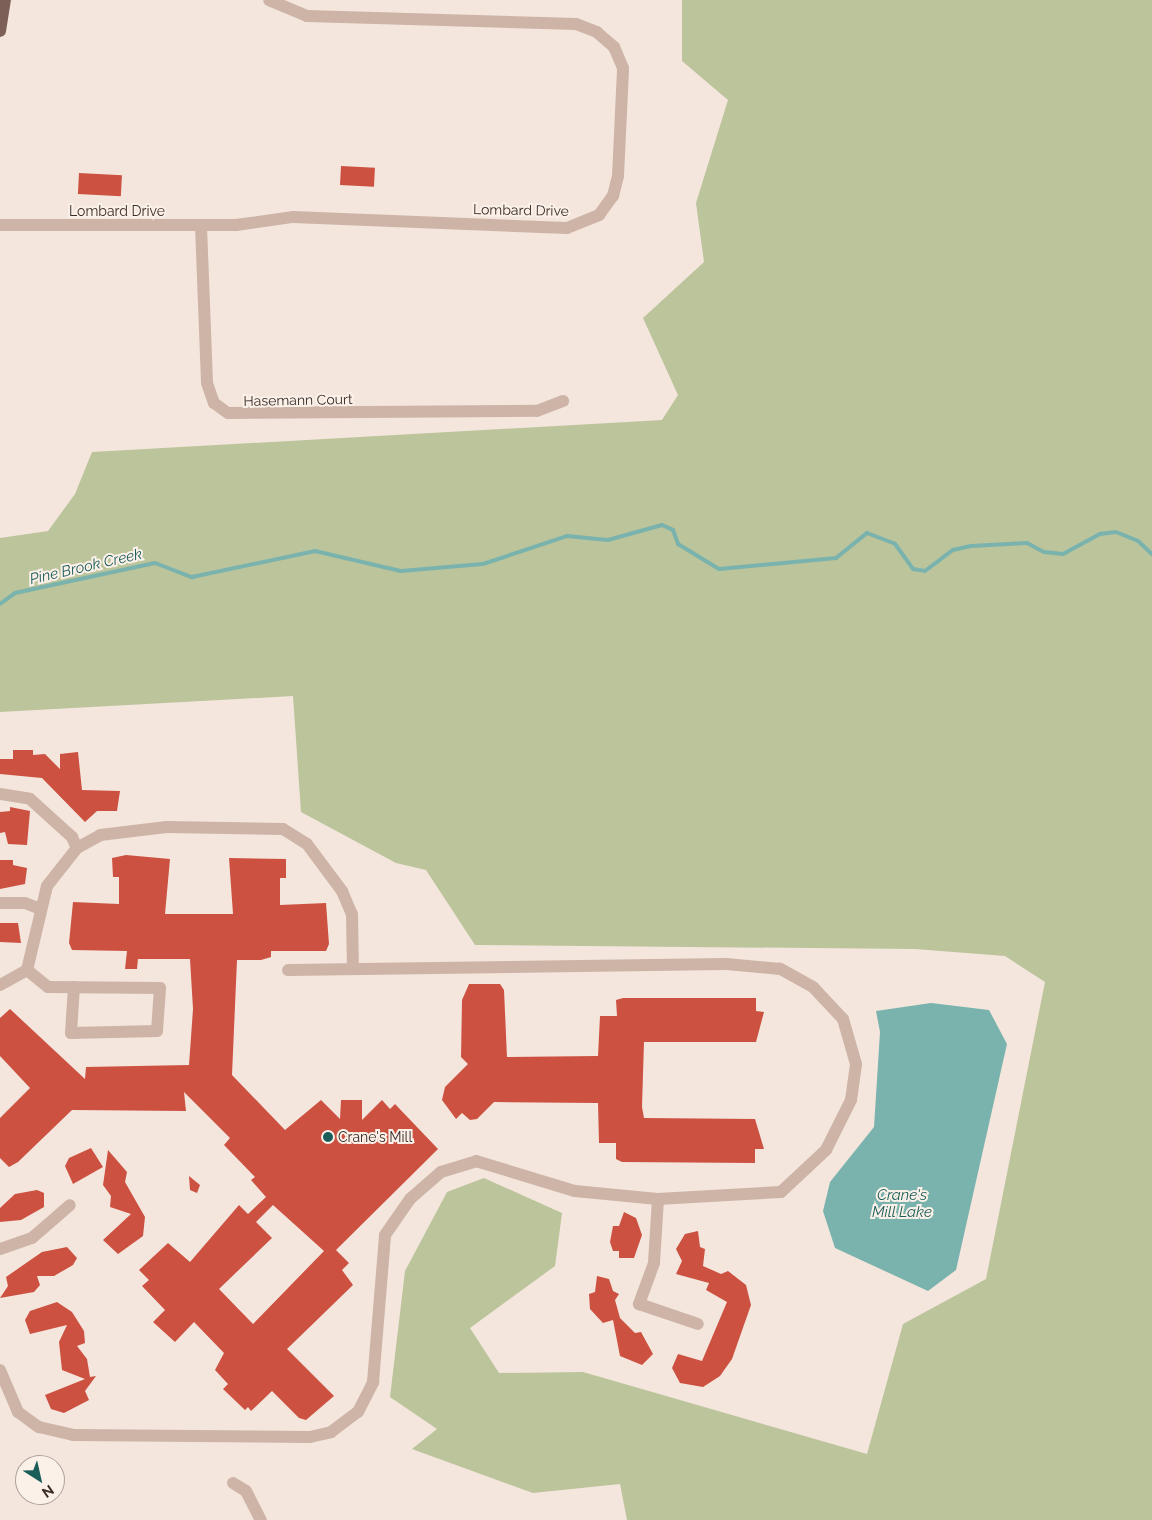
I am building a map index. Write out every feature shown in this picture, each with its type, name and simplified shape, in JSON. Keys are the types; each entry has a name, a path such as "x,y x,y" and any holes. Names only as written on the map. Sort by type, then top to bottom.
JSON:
{"main road":[{"path":"0,31 6,0"}],"street":[{"name":"Lombard Drive","path":"0,225 200,226 293,217 567,228 599,215 617,185 622,68 614,47 598,32 576,24 307,16 269,0"},
{"name":"Hasemann Court","path":"200,226 207,383 214,403 228,413 537,411 562,401"},
{"path":"0,794 30,799 72,838 77,848"},
{"path":"0,985 27,970 47,886 77,848 100,835 132,829 283,829 307,844 342,890 352,914 353,969"},
{"path":"0,903 25,903 41,909"},
{"path":"0,1370 18,1412 39,1427 72,1435 310,1437 331,1432 358,1412 373,1382 386,1235 410,1199 441,1172 476,1161 575,1191 658,1199 780,1192 826,1150 851,1100 856,1064 842,1019 813,987 780,969 726,964 288,970"},
{"path":"27,970 48,987 74,987 160,988 157,1031 71,1033 74,987"},
{"path":"658,1199 654,1263 639,1304 698,1324"},
{"path":"0,1249 32,1238 70,1205"},
{"path":"233,1483 246,1491 261,1520"}],"green space":[{"path":"682,0 1152,0 1152,1520 627,1520 620,1484 533,1493 412,1449 437,1429 390,1397 405,1271 447,1192 484,1178 562,1213 555,1266 470,1328 499,1373 583,1372 867,1454 903,1324 986,1279 1045,982 1005,956 915,949 475,945 426,870 396,863 301,812 293,696 0,712 0,538 48,531 75,494 92,452 662,420 678,395 643,318 704,262 696,203 728,100 682,61"}],"water":[{"name":"Crane's Mill Lake","path":"931,1003 989,1010 1007,1044 956,1270 928,1291 835,1248 823,1211 830,1182 874,1127 880,1032 876,1011"}],"building":[{"path":"341,166 375,168 374,187 340,185"},
{"path":"79,173 122,175 121,196 78,194"},
{"path":"13,750 33,750 33,755 45,754 60,769 60,754 78,752 82,790 120,791 117,811 97,811 85,822 42,778 0,774 0,759 13,759"},
{"path":"10,807 30,811 27,845 8,844 5,832 0,833 0,812 10,811"},
{"name":"Crane's Mill","path":"126,855 170,859 165,914 233,914 229,858 286,859 286,878 280,878 280,905 326,903 329,944 326,951 271,951 271,957 261,960 237,960 232,1075 285,1130 321,1100 340,1119 341,1100 362,1100 362,1120 382,1100 390,1109 395,1104 438,1149 336,1250 349,1263 342,1270 353,1285 287,1349 334,1396 306,1420 299,1418 272,1391 251,1411 248,1407 245,1410 223,1389 228,1384 215,1370 224,1353 194,1322 175,1342 153,1322 165,1310 142,1286 149,1280 139,1270 168,1243 190,1262 239,1205 248,1214 266,1197 251,1180 255,1177 224,1145 230,1138 184,1092 186,1111 72,1110 18,1162 9,1167 0,1158 0,1118 30,1088 0,1056 0,1018 10,1009 85,1079 86,1067 189,1065 193,1009 190,959 138,959 137,969 125,969 127,951 72,950 69,943 73,902 119,904 119,877 113,877 112,858","holes":["273,1205 324,1251 253,1324 219,1289 272,1238 256,1222"]},
{"path":"0,860 13,860 13,865 27,868 25,884 0,889"},
{"path":"0,923 18,923 21,943 0,942"},
{"path":"469,984 500,984 504,990 507,1057 598,1056 600,1016 617,1016 616,1000 623,998 756,998 756,1011 764,1012 756,1042 644,1042 642,1107 644,1118 755,1119 764,1149 755,1149 755,1163 622,1162 616,1159 616,1143 599,1143 598,1103 494,1102 477,1119 470,1120 462,1113 456,1119 442,1100 445,1087 468,1064 461,1057 462,1000"},
{"path":"91,1148 103,1167 73,1184 65,1166 69,1158"},
{"path":"108,1150 127,1172 125,1182 145,1217 143,1236 118,1254 103,1240 131,1214 110,1207 111,1196 103,1185"},
{"path":"189,1176 200,1185 197,1193 190,1190"},
{"path":"37,1190 44,1193 44,1207 21,1220 0,1222 0,1208 15,1194"},
{"path":"624,1212 636,1218 642,1235 634,1258 619,1258 619,1251 613,1251 610,1242 613,1226 619,1226"},
{"path":"698,1231 700,1247 705,1249 703,1266 721,1274 728,1271 746,1285 751,1305 732,1359 720,1376 703,1387 680,1383 672,1368 678,1354 702,1361 727,1302 706,1290 709,1283 676,1274 682,1261 676,1249 685,1234"},
{"path":"67,1247 77,1258 73,1265 54,1276 37,1276 40,1285 34,1292 0,1298 8,1286 6,1277 42,1252"},
{"path":"597,1276 609,1279 613,1291 619,1294 615,1300 620,1318 635,1333 641,1332 653,1354 642,1365 620,1356 613,1320 603,1323 590,1309 589,1294 595,1292"},
{"path":"57,1302 72,1312 84,1331 85,1343 77,1346 87,1359 90,1377 96,1376 85,1391 89,1400 64,1413 51,1409 45,1395 85,1379 62,1370 59,1342 67,1325 30,1334 25,1320 30,1311"}],"waterway":[{"name":"Pine Brook Creek","path":"0,604 15,593 155,563 192,577 315,551 401,571 483,564 567,536 608,540 662,525 673,530 678,544 719,569 836,558 867,533 895,544 913,569 925,571 953,550 971,546 1027,543 1044,552 1063,554 1100,534 1116,532 1138,541 1152,554"}],"place":[{"name":"Crane's Mill","path":"328,1137"}]}
